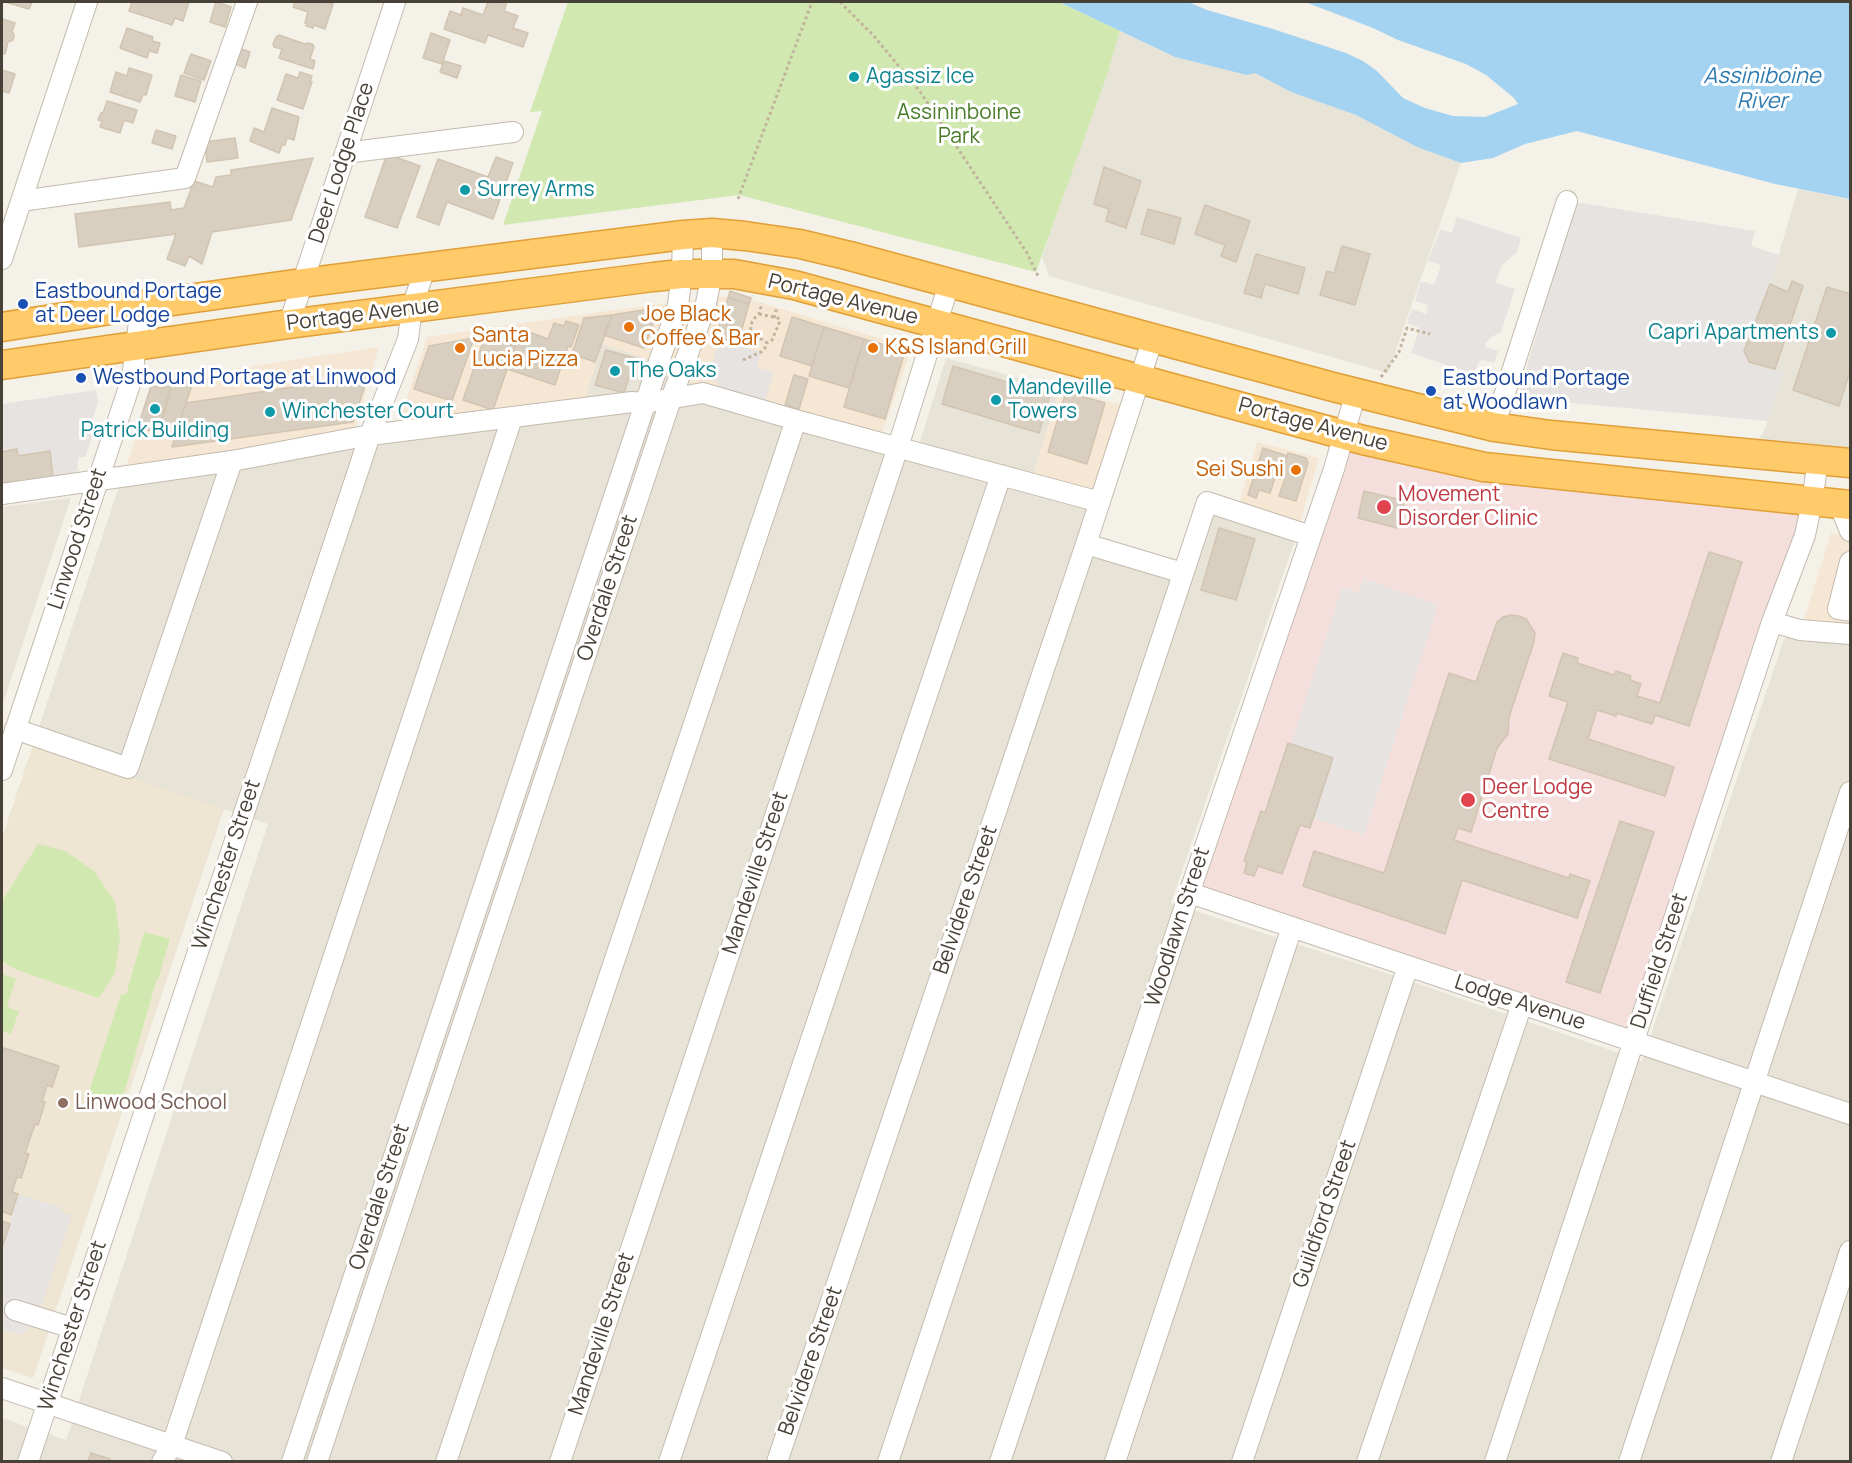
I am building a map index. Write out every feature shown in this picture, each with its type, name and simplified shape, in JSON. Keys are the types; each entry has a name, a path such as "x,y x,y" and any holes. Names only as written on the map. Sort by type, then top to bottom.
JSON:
{"highway":[{"name":"Portage Avenue","path":"2,327 303,283 712,233 800,244 1152,338 1368,385 1494,427 1551,435 1851,463"},
{"name":"Portage Avenue","path":"2,365 289,324 682,274 734,274 794,285 1344,435 1484,466 1834,504"}],"street":[{"path":"2,259 87,2"},
{"path":"21,201 185,178 247,2"},
{"name":"Deer Lodge Place","path":"289,324 395,2"},
{"path":"345,153 513,132"},
{"path":"1494,427 1567,201"},
{"name":"Overdale Street","path":"317,1461 671,399 705,308 712,274 712,233"},
{"name":"Overdale Street","path":"292,1461 678,305 683,235"},
{"name":"Winchester Street","path":"28,1461 370,435 408,339 412,308 425,268"},
{"name":"Mandeville Street","path":"560,1461 898,447 949,284"},
{"name":"Linwood Street","path":"2,770 132,378 141,306"},
{"name":"Belvidere Street","path":"777,1461 1086,544 1152,338"},
{"name":"Woodlawn Street","path":"1000,1461 1344,435 1368,385"},
{"path":"2,494 232,461 370,435 632,402 645,403 703,393 1100,502"},
{"path":"167,1453 512,418"},
{"path":"446,1461 796,420"},
{"name":"Duffield Street","path":"1496,1461 1772,622 1805,535 1834,504 1818,460"},
{"path":"15,729 128,768 232,461"},
{"path":"669,1461 1000,475"},
{"path":"888,1461 1207,502 1311,536"},
{"path":"1834,504 1851,531"},
{"path":"1086,544 1184,573"},
{"path":"1851,562 1838,609 1851,611"},
{"path":"1772,622 1800,630 1851,634"},
{"path":"1629,1461 1851,792"},
{"name":"Lodge Avenue","path":"1190,893 1851,1114"},
{"path":"1115,1461 1292,927"},
{"path":"468,933 490,940"},
{"name":"Guildford Street","path":"1242,1461 1408,966"},
{"path":"1367,1461 1522,1004"},
{"path":"1781,1461 1851,1251"},
{"path":"15,1310 72,1328"},
{"path":"2,1388 47,1403 167,1453 222,1461"}],"path":[{"path":"738,198 812,2"},
{"path":"840,2 873,35 921,93 1027,253 1039,278"},
{"path":"762,303 759,314 752,322 750,333 767,343"},
{"path":"774,318 777,308"},
{"path":"743,360 765,348 772,340 780,321 778,318 759,314"},
{"path":"1368,385 1399,352 1407,328 1430,334"}],"shaded area":[{"path":"1120,31 1175,57 1255,73 1291,92 1356,115 1417,147 1461,163 1388,373 1049,276 1042,257"},
{"path":"1798,189 1850,199 1850,463 1752,454 1766,426 1784,374 1749,362 1744,351 1770,284"},
{"path":"1575,202 1755,231 1751,246 1779,255 1744,351 1749,362 1784,373 1768,421 1518,398"},
{"path":"1457,217 1521,238 1517,252 1501,266 1496,283 1515,289 1501,332 1491,337 1485,344 1486,347 1498,351 1494,363 1479,361 1474,374 1411,353 1420,328 1407,323 1412,309 1426,314 1428,305 1415,301 1421,281 1434,285 1441,265 1428,261 1440,229 1452,233"},
{"path":"735,295 912,348 877,448 695,398 672,400 683,370 602,344 580,413 392,442 427,337"},
{"path":"719,341 761,352 757,367 774,372 762,410 717,397 719,382 707,379"},
{"path":"602,344 683,370 691,397 915,458 946,358 1060,389 1028,491 1097,512 1084,549 1183,575 1207,504 1297,534 1171,903 1404,979 1642,1061 1784,639 1788,636 1850,641 1850,1461 2,1462 2,1418 66,1440 268,824 33,745 120,483 580,413"},
{"path":"379,347 352,439 125,471 153,381"},
{"path":"1060,389 1130,407 1096,512 1028,492"},
{"path":"96,390 98,402 90,427 94,431 85,457 78,457 77,474 53,477 49,451 18,456 17,449 2,452 2,404"},
{"name":"Deer Lodge Centre","path":"1344,435 1812,502 1634,1041 1190,893"},
{"path":"1257,442 1319,458 1298,529 1237,511"},
{"path":"71,498 2,706 2,507"},
{"path":"1831,533 1850,535 1850,634 1801,629"},
{"path":"1363,578 1438,605 1364,835 1313,818 1333,758 1291,744 1342,587 1358,593"},
{"name":"Linwood School","path":"33,745 224,809 33,1378 2,1368 2,838"},
{"path":"18,1194 62,1208 62,1212 72,1215 34,1327 18,1335 2,1330 2,1248"}],"green space":[{"name":"Assininboine Park","path":"568,2 1059,2 1120,31 1107,75 1036,272 739,195 503,225 542,111 530,112"},
{"path":"38,844 65,851 94,871 115,902 120,937 115,973 99,998 17,970 2,961 2,901"},
{"path":"144,932 170,939 121,1104 88,1095 121,994 126,995"},
{"path":"2,974 16,979 7,1007 19,1011 11,1034 2,1031"}],"water":[{"name":"Assiniboine River","path":"1059,2 1188,2 1346,53 1377,71 1403,98 1425,108 1453,116 1485,117 1518,104 1486,75 1466,64 1398,40 1305,2 1850,2 1850,199 1775,184 1577,131 1525,144 1493,158 1461,163 1417,147 1356,115 1291,92 1255,73 1247,75 1175,57"}],"building":[{"path":"5,2 32,2 29,9"},
{"path":"132,2 189,2 183,21 175,18 172,25 129,11"},
{"path":"216,2 231,7 225,27 210,22"},
{"path":"295,2 333,4 325,29 314,25 313,28 306,26 308,12 293,7"},
{"path":"488,2 507,2 504,11 518,16 513,28 528,33 523,47 488,35 485,43 444,29 450,11 461,15 463,8 483,15"},
{"path":"2,19 15,23 12,31 13,40 8,42 5,54 2,53"},
{"path":"127,28 153,37 152,41 160,43 157,53 149,51 147,58 120,48"},
{"path":"431,33 450,40 442,64 423,58"},
{"path":"279,35 305,44 312,44 314,47 310,59 315,61 313,69 279,58 282,49 274,47 273,44"},
{"path":"235,47 250,52 245,68 230,62"},
{"path":"191,54 211,61 204,80 184,73"},
{"path":"444,61 461,66 457,78 440,72"},
{"path":"129,68 152,75 146,95 143,94 140,102 110,92 116,72 127,76"},
{"path":"2,70 15,74 9,93 2,91"},
{"path":"300,72 312,76 303,109 277,100 286,74 298,78"},
{"path":"181,75 201,81 195,102 175,96"},
{"path":"107,101 137,110 133,123 124,120 120,133 100,127 102,121 98,120"},
{"path":"272,108 299,117 294,140 287,138 279,153 250,141 254,128 264,132"},
{"path":"156,130 176,136 172,149 152,143"},
{"path":"235,138 238,158 207,162 205,142"},
{"path":"387,154 420,166 397,228 365,217"},
{"name":"Surrey Arms","path":"496,157 513,163 493,219 447,202 439,225 417,217 438,159 488,177"},
{"path":"313,158 291,220 212,232 202,264 189,256 185,266 167,259 176,234 79,247 75,214 170,202 171,210 184,208 194,181 213,187 216,177 231,175 231,170"},
{"path":"1104,167 1141,181 1126,228 1106,221 1109,209 1094,204"},
{"path":"1205,205 1250,221 1236,262 1221,256 1225,245 1195,234"},
{"path":"1148,209 1181,218 1174,244 1141,234"},
{"path":"1342,246 1370,254 1355,305 1320,295 1327,271 1334,273"},
{"path":"1256,254 1305,268 1298,294 1265,284 1261,298 1244,293"},
{"path":"1792,281 1803,286 1775,369 1749,362 1744,351 1770,284 1788,292"},
{"name":"Capri Apartments","path":"1827,287 1850,294 1850,371 1839,406 1793,390"},
{"path":"730,291 751,298 749,304 728,298"},
{"path":"728,298 749,304 738,343 716,337"},
{"name":"Joe Black Coffee & Bar","path":"649,311 655,319 644,348 604,335 612,315"},
{"path":"612,315 595,362 572,354 584,318"},
{"path":"792,317 824,327 812,366 780,356"},
{"path":"566,321 579,325 571,347 568,346 555,385 507,369 521,329 548,339 554,323 564,326"},
{"path":"824,327 864,339 849,388 809,376"},
{"path":"485,336 515,346 493,410 463,400"},
{"path":"474,338 452,401 414,389 429,346"},
{"path":"864,339 905,351 885,419 844,407"},
{"name":"The Oaks","path":"606,350 635,358 624,393 595,385"},
{"name":"Mandeville Towers","path":"953,366 1050,395 1039,433 942,404"},
{"path":"794,375 808,379 799,409 785,405"},
{"path":"195,376 175,436 159,431 173,380"},
{"name":"Winchester Court","path":"368,376 353,422 172,447 186,403"},
{"name":"Patrick Building","path":"173,380 158,433 138,427 151,386 164,388 166,381"},
{"path":"1066,392 1105,403 1087,464 1048,452"},
{"path":"1263,448 1287,456 1280,479 1275,477 1270,493 1259,490 1256,498 1248,495"},
{"path":"17,449 18,456 50,451 53,477 2,484 2,452"},
{"path":"1288,453 1306,458 1308,463 1296,501 1279,496 1287,472 1283,471"},
{"path":"1364,491 1405,501 1397,528 1358,518"},
{"path":"1219,528 1255,539 1236,600 1201,590"},
{"path":"1709,552 1742,562 1689,726 1655,715 1652,724 1617,713 1616,716 1597,710 1588,739 1674,767 1665,796 1549,759 1568,702 1549,696 1563,653 1578,658 1577,663 1614,675 1616,671 1631,676 1630,680 1641,684 1637,696 1660,703"},
{"path":"1511,615 1526,619 1535,633 1534,642 1509,717 1508,734 1497,748 1471,832 1458,828 1454,840 1569,878 1570,874 1590,881 1577,918 1462,880 1445,934 1303,886 1314,851 1384,873 1449,673 1476,682 1497,622"},
{"path":"1288,743 1333,758 1310,828 1300,825 1282,874 1258,866 1254,876 1244,873 1247,862 1244,861 1261,811 1265,813"},
{"path":"1620,821 1654,832 1600,993 1566,982"},
{"path":"4,1048 59,1066 52,1087 47,1085 38,1125 35,1124 25,1153 29,1154 21,1178 17,1177 12,1192 18,1194 11,1215 2,1211 2,1055"},
{"path":"2,1221 10,1224 2,1248"},
{"path":"91,1453 110,1459 109,1462 88,1462"}],"place":[{"name":"Agassiz Ice","path":"854,77"},
{"name":"Surrey Arms","path":"465,190"},
{"name":"Eastbound Portage at Deer Lodge","path":"23,304"},
{"name":"Joe Black Coffee & Bar","path":"629,327"},
{"name":"Capri Apartments","path":"1831,333"},
{"name":"Santa Lucia Pizza","path":"460,348"},
{"name":"K&S Island Grill","path":"873,348"},
{"name":"The Oaks","path":"615,371"},
{"name":"Westbound Portage at Linwood","path":"81,378"},
{"name":"Eastbound Portage at Woodlawn","path":"1431,391"},
{"name":"Mandeville Towers","path":"996,400"},
{"name":"Patrick Building","path":"155,409"},
{"name":"Winchester Court","path":"270,412"},
{"name":"Sei Sushi","path":"1296,470"},
{"name":"Movement Disorder Clinic","path":"1384,507"},
{"name":"Deer Lodge Centre","path":"1468,800"},
{"name":"Linwood School","path":"63,1103"}]}
